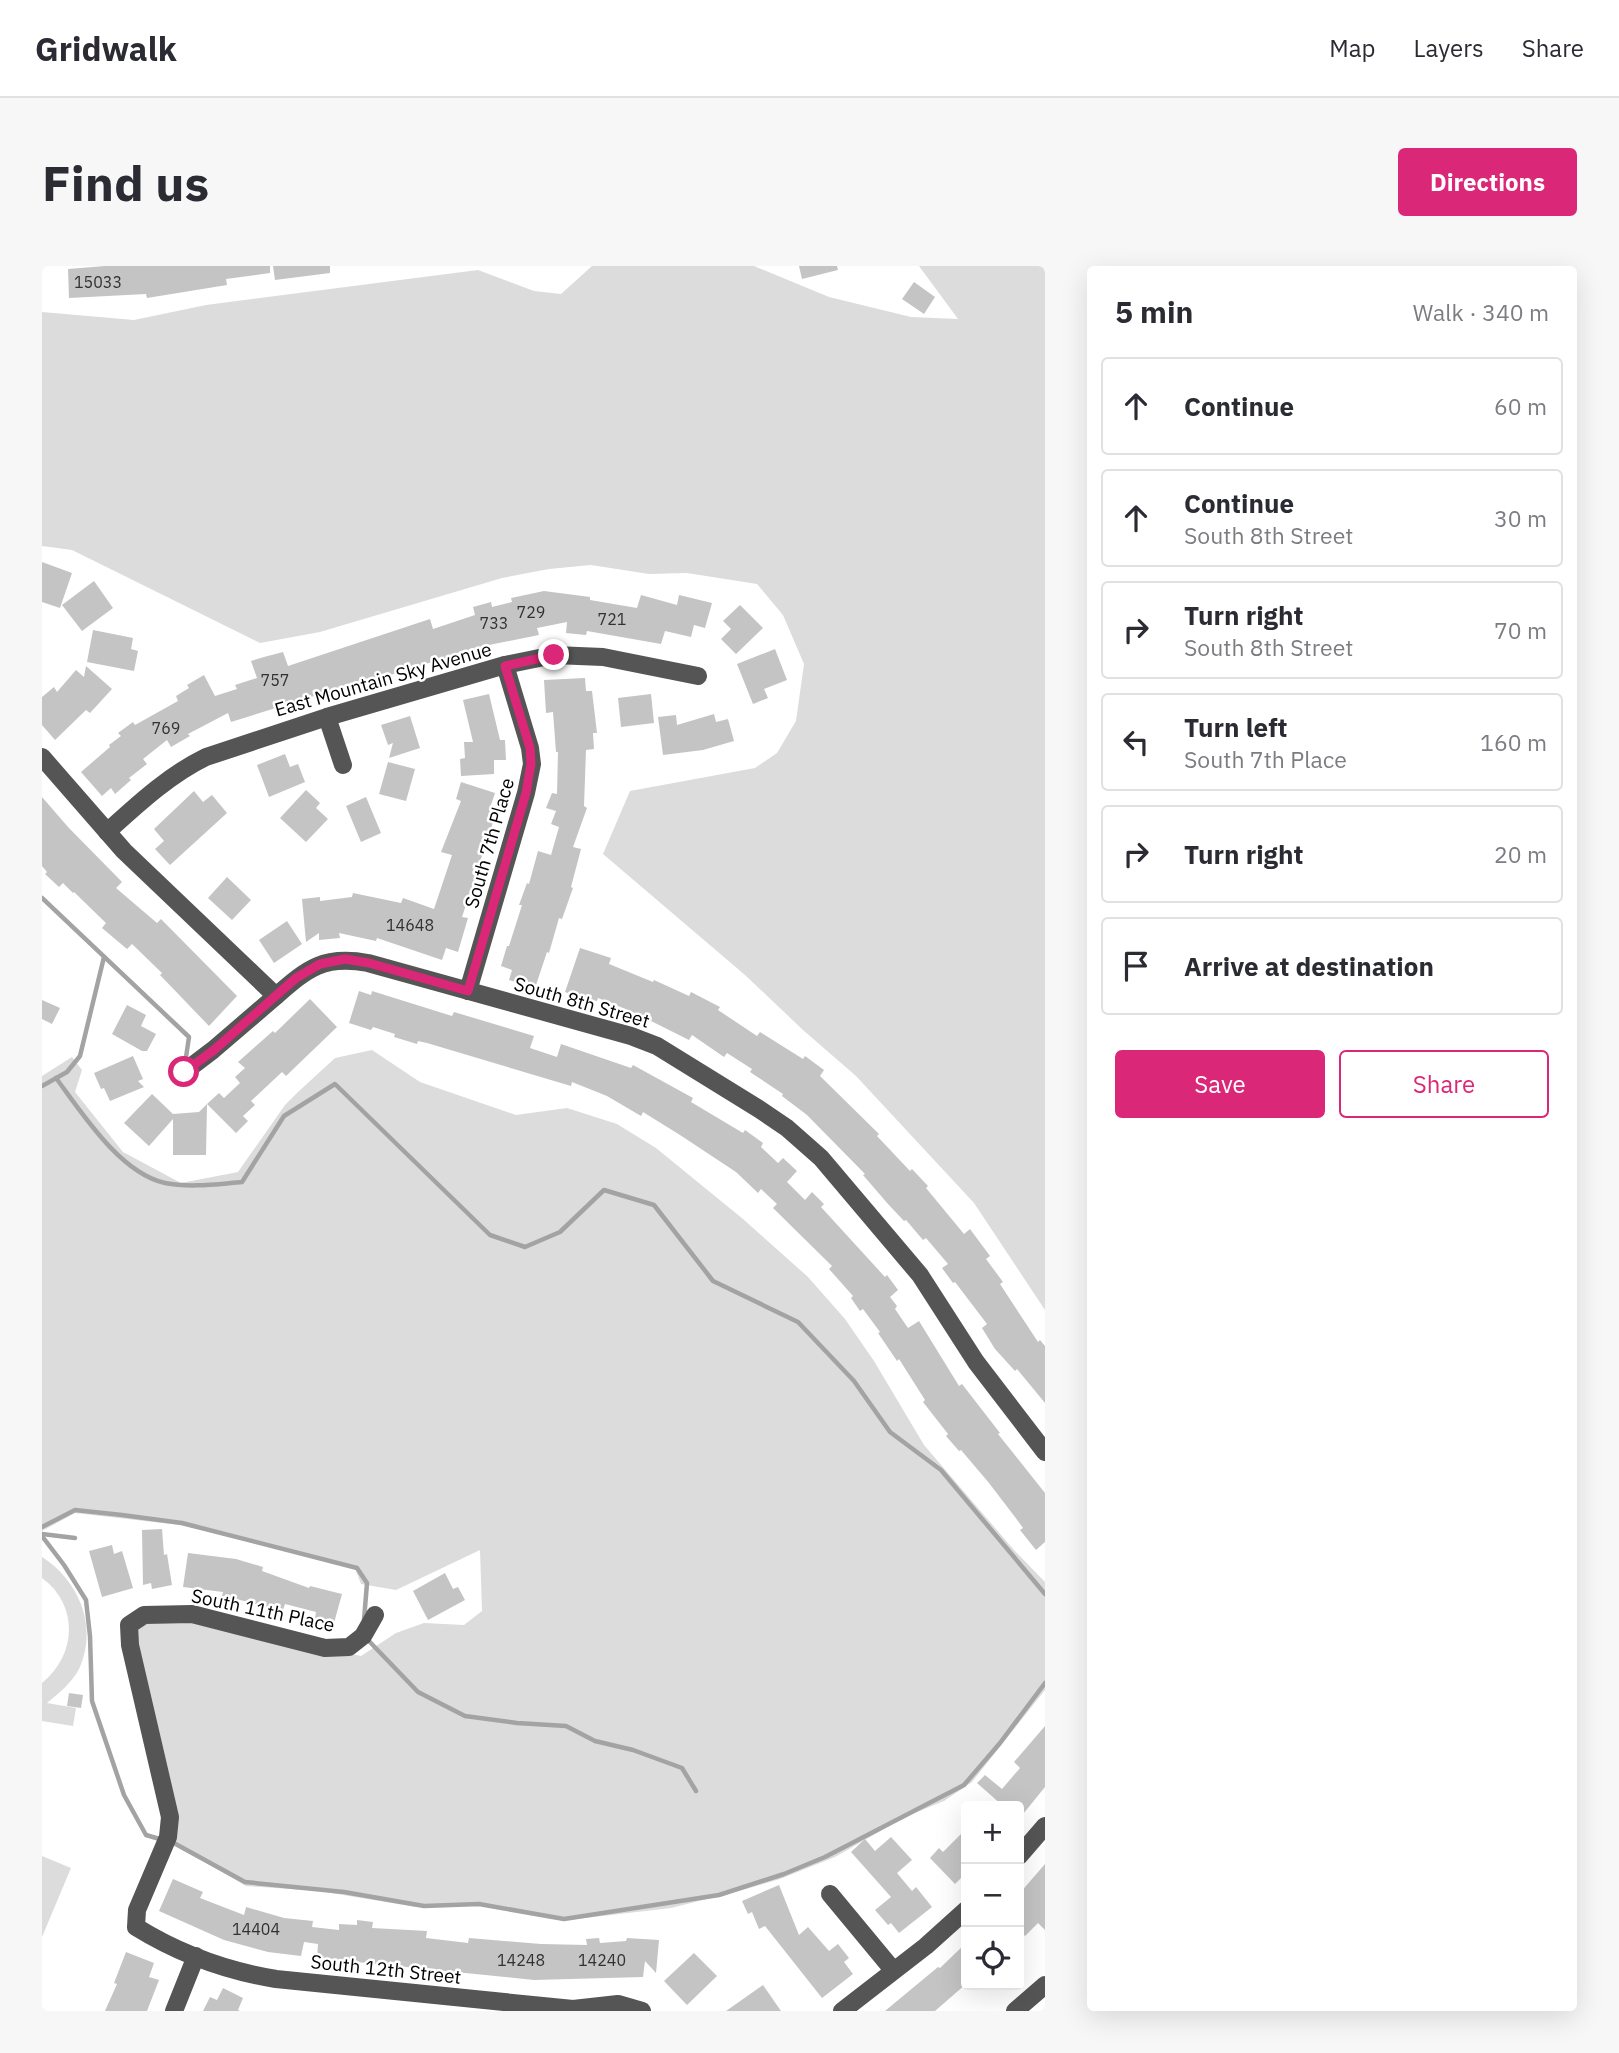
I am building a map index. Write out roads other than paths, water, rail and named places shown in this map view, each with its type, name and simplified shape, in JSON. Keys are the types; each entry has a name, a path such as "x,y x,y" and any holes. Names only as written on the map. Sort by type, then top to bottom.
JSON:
{"street":[{"name":"East Mountain Sky Avenue","path":"107,832 189,765 244,743 505,666 554,655 603,657 698,676"},
{"name":"South 7th Place","path":"468,991 526,793 531,764 523,720 505,666"},
{"path":"327,717 343,765"},
{"path":"42,757 107,832 173,900 276,996"},
{"name":"South 8th Street","path":"184,1072 214,1050 296,978 320,964 345,959 369,963 631,1036 657,1046 787,1128 821,1158 920,1275 976,1362 1045,1452"},
{"name":"South 11th Place","path":"136,1927 137,1910 168,1837 170,1816 130,1645 130,1625 144,1615 192,1614 325,1647 349,1647 363,1636 375,1615"},
{"path":"1024,1850 1045,1826"},
{"path":"830,1894 893,1970"},
{"path":"842,2011 961,1914"},
{"name":"South 12th Street","path":"136,1927 196,1956 250,1975 474,2005 573,2009 618,2004 642,2010"},
{"path":"174,2011 196,1956"},
{"path":"1015,2011 1045,1985"}],"waterway":[{"path":"42,898 189,1037 185,1064"},
{"path":"42,1086 67,1072 80,1056 104,957"},
{"path":"56,1078 90,1124 118,1155 148,1177 165,1183 194,1185 242,1182 284,1116 335,1084 490,1235 525,1247 560,1232 604,1190 654,1205 713,1281 798,1322 854,1381 890,1432 941,1470 1045,1594"},
{"path":"42,1527 75,1510 122,1515 182,1523 357,1568 367,1583 364,1620"},
{"path":"42,1534 75,1538"},
{"path":"42,1536 86,1600 92,1701 124,1795 146,1835 163,1840"},
{"path":"366,1638 418,1692 465,1716 566,1726 595,1741 633,1750 682,1768 696,1791"},
{"path":"172,1842 245,1882 344,1892 424,1906 479,1904 564,1919 719,1895 784,1874 825,1857 964,1785 1045,1683"}]}
